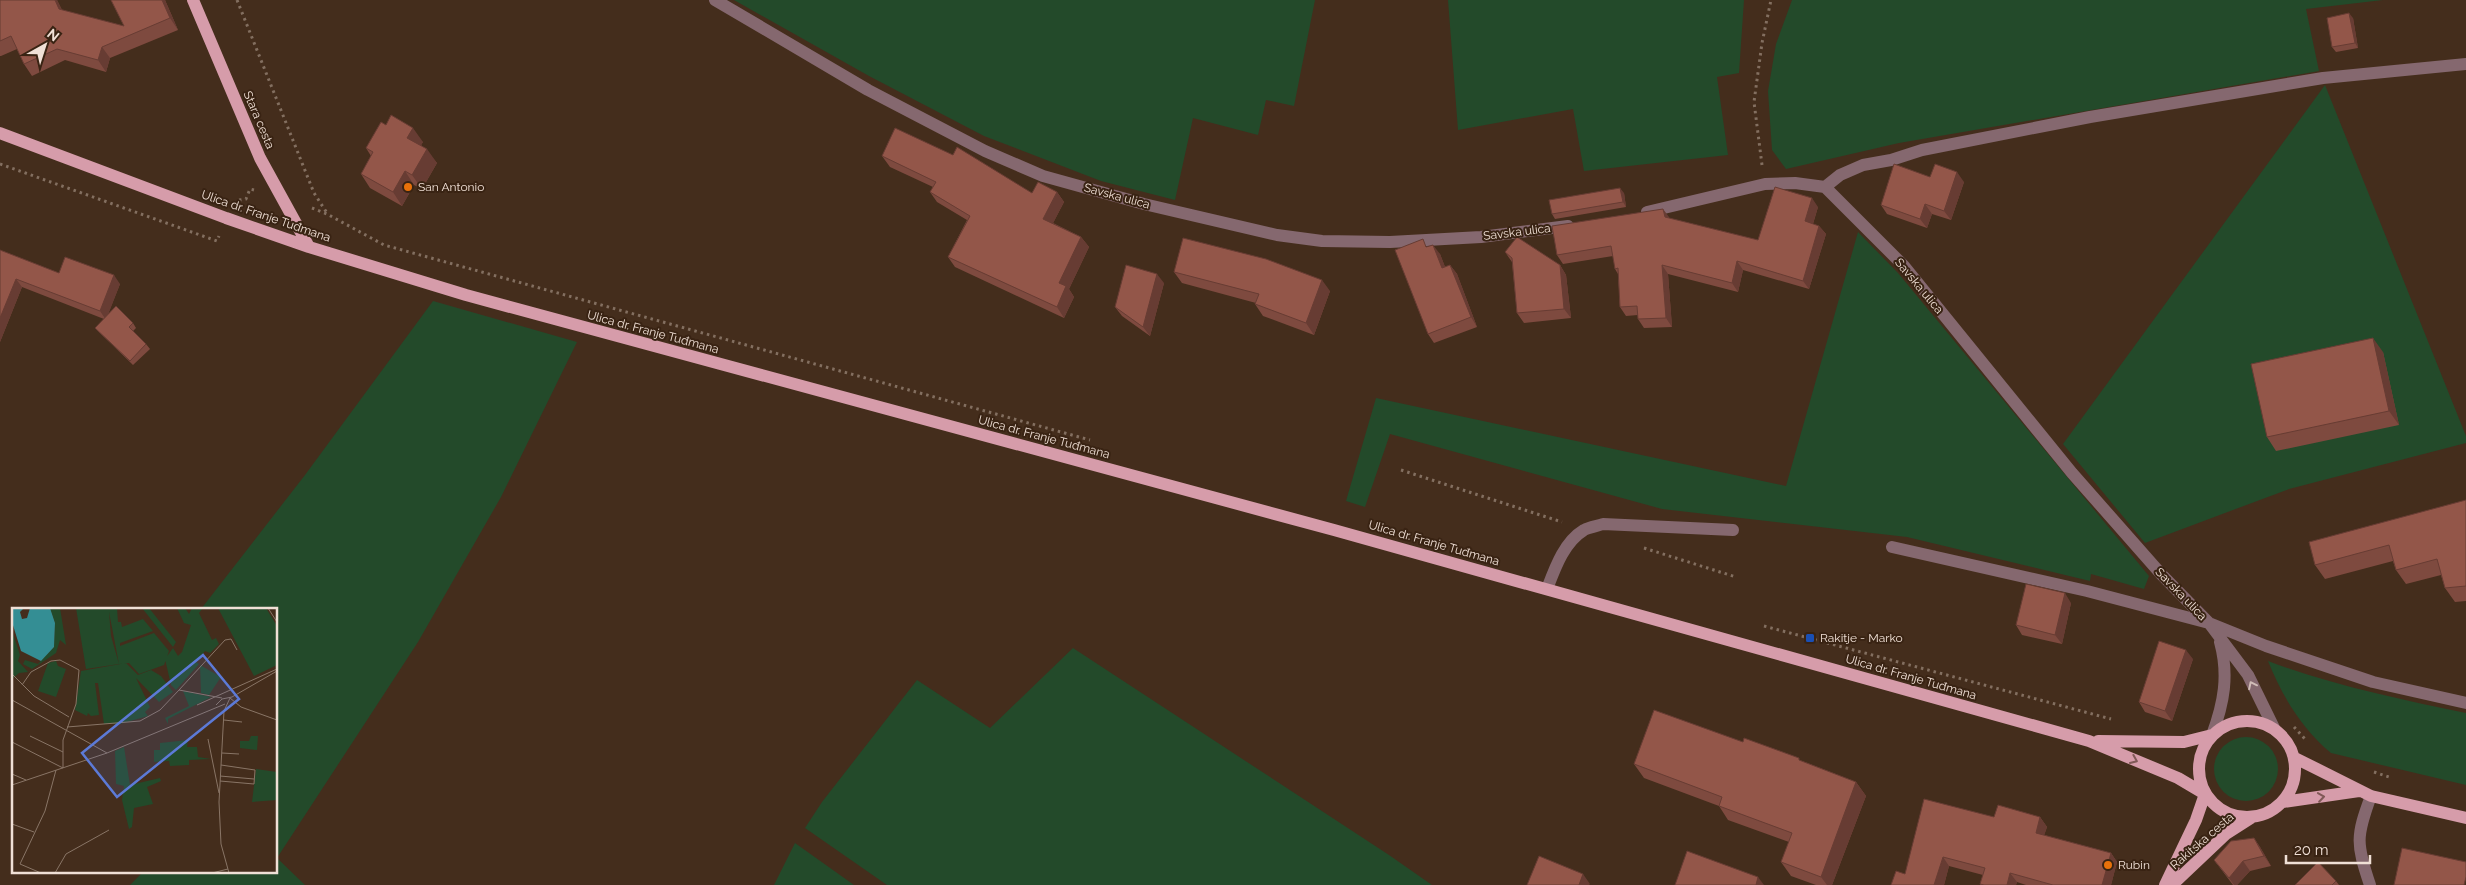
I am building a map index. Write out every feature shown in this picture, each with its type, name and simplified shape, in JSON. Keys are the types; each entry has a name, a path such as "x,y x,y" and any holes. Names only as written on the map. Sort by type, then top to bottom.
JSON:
{"main road":[{"name":"Stara cesta","path":"193,0 260,158 309,247"},
{"name":"Ulica dr. Franje Tuđmana","path":"0,133 309,247 466,296 1547,589 2089,741 2178,778 2205,794"},
{"path":"2241,721 2258,722 2274,728 2288,742 2294,758 2296,771 2292,788 2283,802 2267,814 2250,818 2231,815 2216,806 2205,794 2199,776 2202,749 2212,735 2226,725 2241,721"},
{"name":"Ulica dr. Franje Tuđmana","path":"2089,741 2184,742 2212,735"},
{"path":"2294,758 2365,794 2466,818"},
{"name":"Rakitska cesta","path":"2165,885 2196,820 2205,794"},
{"path":"2283,802 2365,794"},
{"name":"Rakitska cesta","path":"2172,885 2226,834 2250,818"}],"street":[{"name":"Savska ulica","path":"715,0 868,90 985,151 1043,176 1144,204 1277,235 1322,241 1390,242 1481,237 1583,223"},
{"path":"1630,215 1765,184 1795,183 1825,187 1840,175 1863,165 1891,160 1922,150 2090,117 2323,78 2466,64"},
{"name":"Savska ulica","path":"1825,187 1904,266 2072,473 2161,574 2209,623 2248,675 2274,728"},
{"path":"1547,589 1558,562 1572,541 1585,529 1603,524 1733,530"},
{"path":"1892,547 2087,591 2209,623 2266,646 2373,682 2466,703"},
{"name":"Savska ulica","path":"2212,735 2222,709 2226,681 2225,659 2220,639"},
{"path":"2365,794 2359,840 2361,861 2370,885"}],"path":[{"path":"237,0 314,194 327,214"},
{"path":"1765,184 1754,102 1762,42 1771,0"},
{"path":"0,164 217,241"},
{"path":"280,196 327,214 356,229"},
{"path":"2289,719 2311,746"},
{"path":"2364,770 2399,779"}],"green space":[{"path":"734,0 1315,0 1294,106 1266,100 1258,135 1193,118 1175,200 1101,181 984,136 869,76"},
{"path":"1448,0 1744,0 1739,73 1717,77 1728,155 1584,171 1573,109 1458,130"},
{"path":"1792,0 2383,0 2306,9 2319,71 1899,143 1786,169 1772,150 1768,91 1776,44"},
{"path":"2325,85 2466,436 2466,443 2289,489 2145,543 2063,444"},
{"path":"1858,232 1898,273 2149,576 2144,589 2091,574 2090,581 1907,537 1662,509 1390,434 1365,507 1346,501 1376,398 1786,486"},
{"path":"433,301 577,342 501,497 418,642 278,856 278,608 202,608 305,475"},
{"path":"1073,648 1432,885 887,885 805,828 822,802 917,680 990,728"},
{"path":"2268,661 2341,684 2466,713 2466,785 2331,753 2302,723 2286,699"},
{"path":"2246,737 2264,743 2272,751 2278,769 2272,787 2264,795 2246,801 2228,795 2220,787 2214,769 2220,751 2228,743"},
{"path":"795,843 854,885 774,885"},
{"path":"278,859 305,885 130,885 143,872 278,872"}],"building":[{"path":"0,0 55,0 59,9 124,26 111,0 162,0 170,18 102,47 98,60 57,49 24,64 11,36 0,41"},
{"path":"2349,13 2355,43 2332,47 2327,18"},
{"path":"391,115 413,128 407,138 427,149 412,175 405,171 393,192 361,174 373,152 366,148 381,122 386,125"},
{"path":"895,128 953,155 957,147 1032,193 1038,182 1057,192 1043,219 1081,237 1059,283 1066,286 1057,307 948,257 970,216 930,192 936,182 882,156"},
{"path":"1894,164 1930,177 1935,164 1957,172 1944,211 1925,204 1920,219 1881,205"},
{"path":"1775,187 1812,198 1805,221 1819,226 1803,281 1737,261 1732,283 1662,265 1666,318 1638,319 1637,306 1620,307 1618,268 1615,269 1611,246 1557,255 1552,226 1663,209 1665,217 1758,240"},
{"path":"1620,188 1623,202 1552,214 1549,200"},
{"path":"1517,237 1560,265 1564,309 1517,313 1512,258 1505,252"},
{"path":"1183,238 1266,259 1322,280 1306,323 1255,304 1259,294 1174,272"},
{"path":"1423,239 1426,247 1433,245 1442,268 1450,265 1471,317 1428,334 1395,250"},
{"path":"0,250 59,273 65,257 114,275 100,311 16,279 0,318"},
{"path":"1126,265 1157,274 1143,327 1115,307"},
{"path":"116,306 133,323 129,327 146,344 130,361 95,328"},
{"path":"2373,338 2389,411 2267,437 2251,364"},
{"path":"2466,500 2466,586 2445,588 2437,559 2396,570 2389,545 2315,565 2309,542"},
{"path":"2026,584 2065,593 2055,635 2016,625"},
{"path":"2159,641 2186,650 2165,711 2139,702"},
{"path":"1654,710 1743,742 1744,738 1856,782 1821,877 1781,862 1792,833 1719,806 1722,797 1634,764"},
{"path":"1924,799 1994,817 1998,805 2040,817 2036,833 2111,853 2102,885 2053,885 2010,873 2007,885 1984,885 1980,884 1985,868 1943,857 1934,885 1891,885 1896,871 1905,874"},
{"path":"2254,838 2264,856 2243,861 2229,878 2214,860 2231,841"},
{"path":"2402,848 2466,862 2464,885 2394,885"},
{"path":"1687,851 1758,877 1756,885 1675,885"},
{"path":"1539,856 1583,874 1579,885 1527,885"},
{"path":"2318,862 2336,881 2332,885 2295,885"}],"place":[{"name":"San Antonio","path":"408,187"},
{"name":"Rakitje - Marko","path":"1810,638"},
{"name":"Rubin","path":"2108,865"}]}
